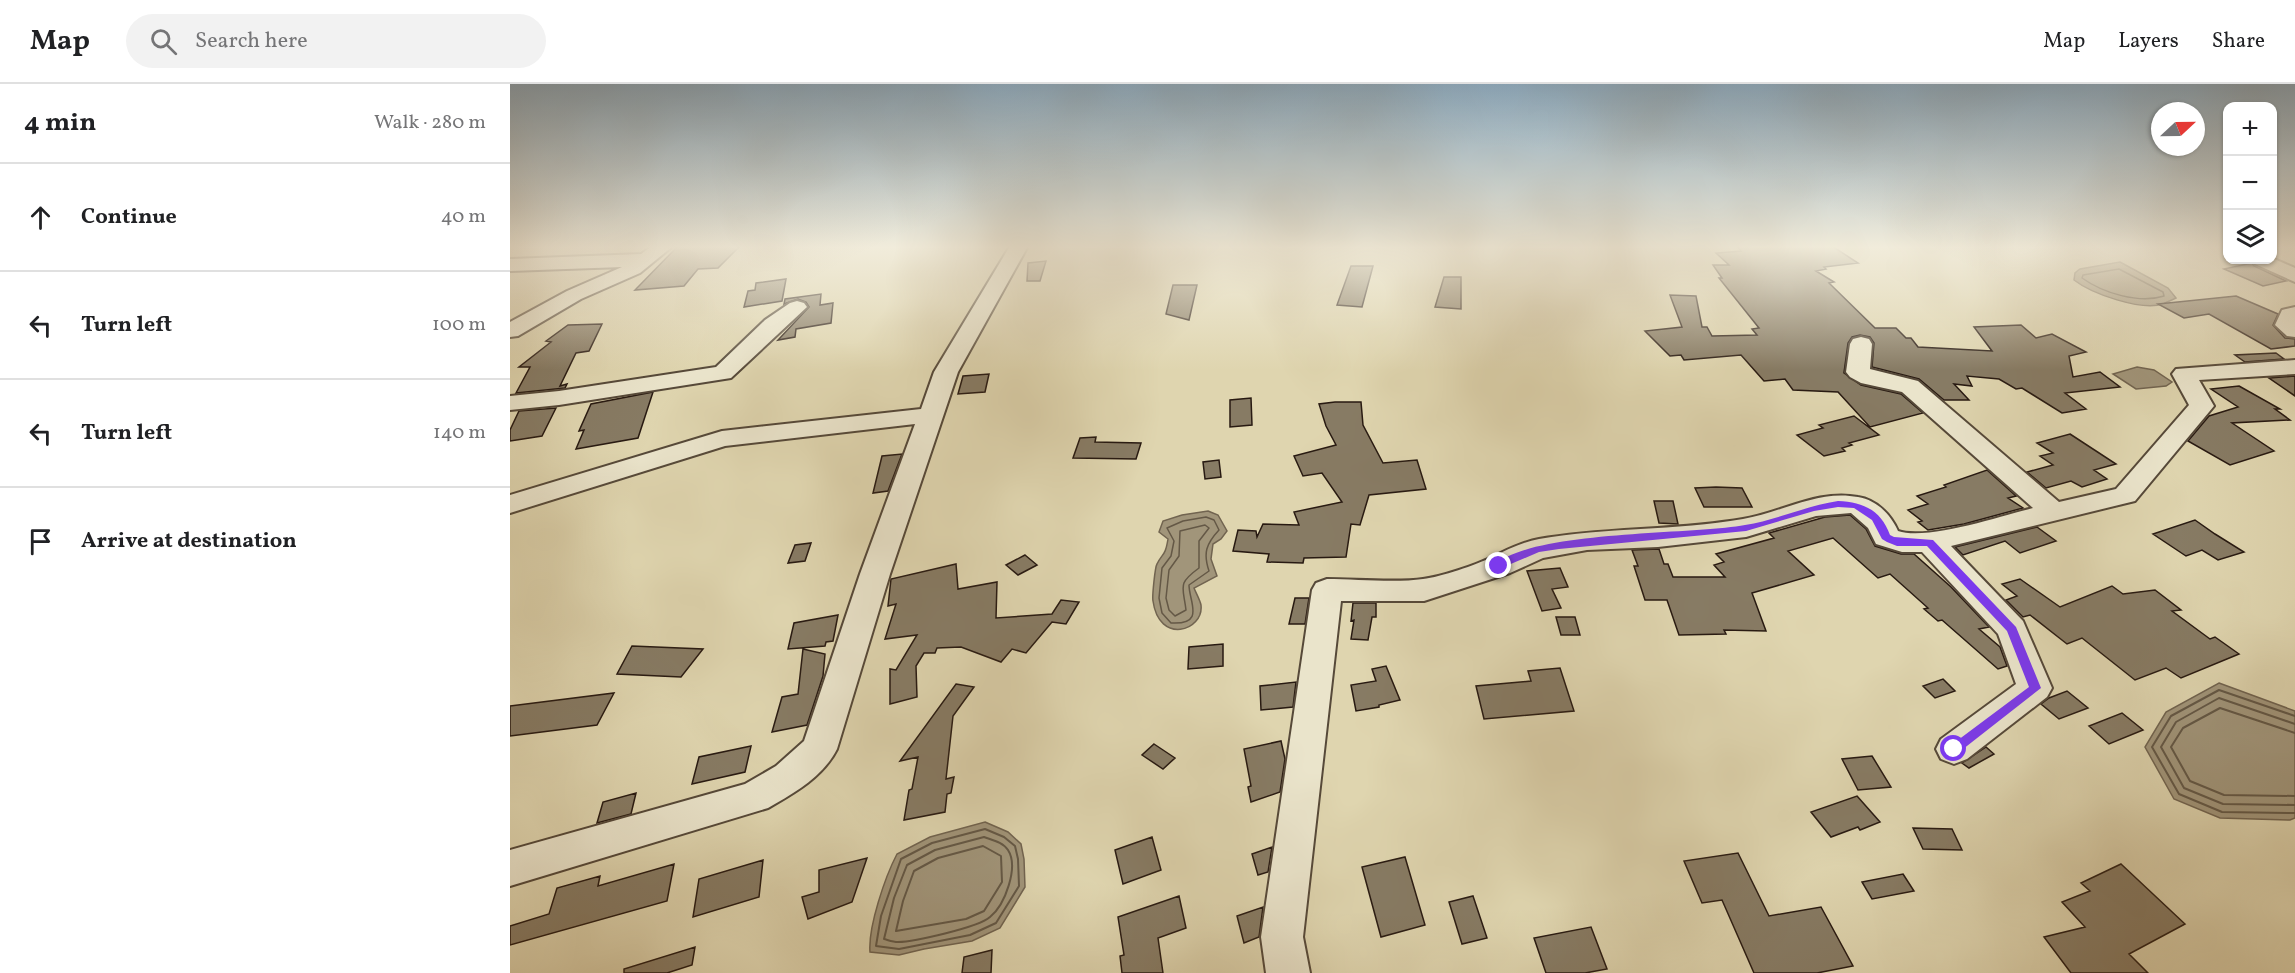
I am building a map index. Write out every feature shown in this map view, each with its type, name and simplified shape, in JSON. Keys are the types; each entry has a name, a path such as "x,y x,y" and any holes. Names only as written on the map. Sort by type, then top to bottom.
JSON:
{"street":[{"path":"510,331 591,287"},
{"path":"510,868 755,797 789,777 819,749 875,574 946,372 995,287"},
{"path":"510,403 559,398 723,373 773,325 797,307"},
{"path":"2295,313 2289,315 2286,326 2295,331"},
{"path":"1861,344 1858,372 1869,378 1910,386 2054,512"},
{"path":"1288,973 1282,938 1327,590 1424,590 1499,566 1536,549 1587,542 1746,528 1813,508 1838,504 1857,505 1868,511 1881,525 1886,537 1890,540 1930,542 2125,495 2202,406 2184,374 2295,367"},
{"path":"510,504 722,439 931,416"},
{"path":"1930,542 2012,629 2035,688 1954,749"}],"water":[{"path":"2086,287 2167,287 2176,298 2154,306 2142,305 2117,300"},
{"path":"2137,367 2154,370 2172,382 2166,386 2136,389 2113,374"},
{"path":"1208,511 1218,515 1227,531 1213,544 1211,559 1217,576 1194,588 1201,605 1196,622 1189,627 1172,628 1163,624 1157,615 1153,601 1156,566 1165,552 1168,539 1159,532 1163,521"},
{"path":"2219,683 2295,711 2295,818 2290,820 2220,818 2174,799 2145,747 2166,712"},
{"path":"985,822 1008,832 1021,844 1024,859 1025,887 1000,928 972,941 899,955 870,952 878,902 897,854 930,837"}],"building":[{"path":"637,287 666,287 635,290"},
{"path":"755,287 784,287 782,301 744,307 748,291 755,290"},
{"path":"1172,287 1196,287 1189,320 1166,314"},
{"path":"1343,287 1367,287 1362,307 1337,305"},
{"path":"1441,287 1461,287 1461,309 1435,307"},
{"path":"1727,287 1834,287 1875,328 1896,328 1906,338 1911,338 1918,347 1992,351 1974,327 2021,325 2036,338 2052,334 2086,352 2069,356 2073,377 2100,372 2120,387 2065,393 2086,409 2062,413 2022,388 2016,389 1999,379 1967,376 1972,386 1954,384 1969,400 1944,400 1919,379 1872,367 1874,343 1870,337 1860,335 1852,337 1848,343 1844,373 1861,385 1901,394 1923,413 1870,427 1838,392 1793,390 1785,379 1764,381 1741,355 1684,360 1681,355 1670,356 1645,331 1682,327 1670,295 1696,296 1702,327 1707,327 1712,336 1757,335 1752,329 1759,328"},
{"path":"821,294 820,305 833,303 831,323 796,329 795,337 778,340 809,307 806,302 798,299 784,304 785,299"},
{"path":"2236,296 2278,314 2273,325 2285,338 2295,339 2295,346 2271,349 2209,314 2184,318 2158,304"},
{"path":"602,324 589,351 576,353 560,386 567,384 565,388 516,393 530,367 519,367 551,342 546,341 568,325"},
{"path":"2276,353 2284,359 2245,362 2235,355"},
{"path":"989,374 985,392 958,394 963,376"},
{"path":"2295,376 2295,396 2269,378"},
{"path":"2239,386 2280,409 2275,409 2290,420 2232,423 2274,451 2230,465 2188,441 2209,416 2238,407 2211,389"},
{"path":"653,392 638,438 576,449 584,430 579,431 591,404"},
{"path":"1251,398 1252,425 1230,427 1230,400"},
{"path":"1361,402 1363,425 1383,463 1417,460 1426,489 1369,495 1360,525 1351,524 1346,557 1304,558 1303,563 1267,562 1269,554 1233,551 1238,530 1256,531 1257,537 1263,524 1299,525 1294,512 1342,502 1322,473 1303,476 1294,456 1336,445 1326,426 1319,404"},
{"path":"556,408 542,436 510,441 510,430 519,411"},
{"path":"1854,416 1879,435 1849,443 1852,445 1842,448 1845,451 1824,456 1797,435 1823,428 1819,425"},
{"path":"2070,434 2116,464 2094,470 2107,479 2082,487 2071,481 2046,488 2027,472 2053,465 2040,456 2053,453 2037,443"},
{"path":"1096,437 1095,442 1141,443 1136,459 1073,458 1080,438"},
{"path":"902,454 888,491 873,493 882,456"},
{"path":"1219,460 1221,477 1205,479 1203,462"},
{"path":"1987,470 2016,496 2008,498 2023,508 1964,524 1928,530 1918,522 1922,521 1908,510 1928,504 1917,496"},
{"path":"1695,488 1742,488 1752,507 1704,507"},
{"path":"1654,501 1673,501 1678,524 1659,523"},
{"path":"1850,515 1866,529 1875,546 1901,554 1914,554 1951,587 1989,627 1979,629 2000,647 2007,666 1998,669 1942,620 1938,621 1924,609 1928,608 1890,574 1878,578 1833,538 1788,551 1814,575 1752,593 1766,631 1724,630 1726,634 1679,635 1667,600 1645,600 1634,566 1638,566 1632,550 1659,549 1664,564 1668,564 1673,577 1725,577 1714,565 1724,562 1716,554 1774,538 1769,533 1825,517"},
{"path":"2195,520 2244,552 2218,560 2202,550 2186,556 2153,534"},
{"path":"2037,527 2056,541 2020,553 2005,541 1963,555 1955,547"},
{"path":"811,543 805,561 788,563 795,545"},
{"path":"1025,555 1037,565 1018,575 1006,565"},
{"path":"956,564 958,589 997,582 996,618 1052,614 1061,600 1079,602 1066,624 1052,622 1026,653 1012,649 1001,662 961,647 937,648 935,653 924,653 916,666 917,697 890,704 890,669 896,670 917,635 885,639 896,604 888,606 891,579"},
{"path":"1560,568 1568,587 1552,589 1561,608 1542,611 1527,571"},
{"path":"2020,579 2060,607 2112,586 2123,594 2155,590 2181,610 2172,611 2210,639 2215,637 2239,654 2181,678 2166,668 2135,680 2082,638 2067,644 2030,615 2023,617 2006,600 2017,596 2002,584"},
{"path":"1295,598 1309,598 1305,624 1289,624"},
{"path":"1353,603 1376,603 1376,617 1372,617 1368,640 1351,639 1354,620 1351,621"},
{"path":"838,615 833,641 826,642 825,646 788,649 794,623"},
{"path":"1556,617 1575,617 1580,635 1561,635"},
{"path":"1223,644 1223,666 1188,669 1189,647"},
{"path":"632,646 703,649 681,677 617,674"},
{"path":"803,649 825,654 823,676 807,725 772,732 782,697 798,694"},
{"path":"1386,666 1400,700 1356,711 1351,685 1376,681 1372,669"},
{"path":"1560,668 1574,711 1484,719 1476,686 1531,681 1528,671"},
{"path":"1943,679 1955,691 1935,698 1923,686"},
{"path":"1296,682 1293,707 1261,710 1260,686"},
{"path":"956,684 974,687 953,716 946,779 954,777 951,793 947,794 945,812 904,820 918,757 900,761"},
{"path":"2067,691 2088,708 2059,719 2041,704"},
{"path":"614,693 597,725 510,736 510,706"},
{"path":"2122,713 2143,730 2109,744 2089,726"},
{"path":"1281,741 1285,759 1280,792 1251,802 1248,787 1251,786 1244,749"},
{"path":"1154,744 1175,758 1163,769 1142,755"},
{"path":"751,746 745,772 692,784 699,757"},
{"path":"1986,747 1994,754 1969,768 1962,763"},
{"path":"1872,756 1891,787 1858,790 1842,759"},
{"path":"636,793 631,814 597,823 603,802"},
{"path":"1857,796 1880,822 1831,837 1811,812"},
{"path":"1913,828 1952,829 1962,850 1923,849"},
{"path":"1152,837 1161,870 1123,884 1115,850"},
{"path":"1272,847 1268,872 1258,875 1252,854"},
{"path":"1738,853 1769,916 1821,907 1853,966 1817,973 1754,973 1722,900 1702,903 1684,861"},
{"path":"1405,857 1425,925 1381,937 1362,867"},
{"path":"867,858 852,902 808,919 802,897 819,892 819,870"},
{"path":"763,860 759,897 693,917 699,879"},
{"path":"674,864 667,901 510,945 510,926 549,914 557,888 600,876 598,886"},
{"path":"2121,864 2185,924 2129,954 2148,973 2071,973 2044,937 2085,927 2062,902 2090,891 2081,883"},
{"path":"1903,874 1914,891 1872,899 1862,882"},
{"path":"1179,896 1186,928 1158,938 1163,973 1122,973 1120,956 1124,955 1118,917"},
{"path":"1473,896 1487,938 1462,944 1449,902"},
{"path":"1263,907 1259,937 1244,943 1237,916"},
{"path":"1591,927 1607,969 1585,973 1546,973 1534,938"},
{"path":"695,947 692,965 667,973 624,973 624,969"},
{"path":"992,950 991,973 962,973 964,957"}],"route":[{"path":"1499,566 1536,549 1559,545 1746,528 1813,508 1838,504 1857,505 1875,518 1890,540 1930,542 2012,629 2035,688 1954,749"}]}
